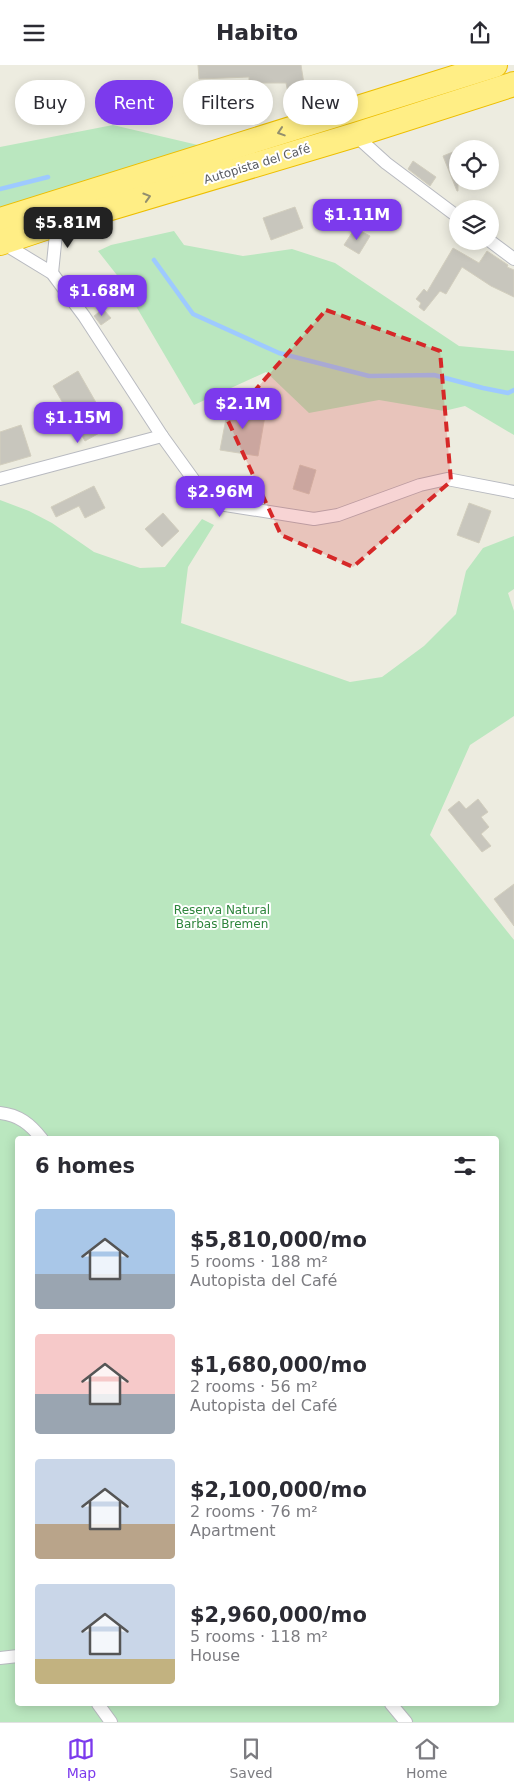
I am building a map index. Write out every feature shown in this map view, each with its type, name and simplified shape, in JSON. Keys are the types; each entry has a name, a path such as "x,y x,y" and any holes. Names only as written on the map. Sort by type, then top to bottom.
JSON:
{"highway":[{"name":"Autopista del Café","path":"0,220 495,65"},
{"name":"Autopista del Café","path":"0,242 57,223 355,135 514,84"}],"street":[{"path":"355,135 386,163 449,210"},
{"path":"52,273 57,223"},
{"path":"0,242 52,273 84,316 162,436 201,489 219,504 314,519 338,515 420,485 448,479 514,492"},
{"path":"499,248 514,259"},
{"path":"0,479 162,436"},
{"path":"0,1113 14,1115 34,1129 40,1136"},
{"path":"0,1658 15,1656"},
{"path":"99,1706 111,1722"},
{"path":"393,1706 406,1722"}],"highlighted area":[{"path":"326,310 440,351 451,481 353,567 281,535 228,421"}],"green space":[{"path":"113,125 198,145 0,208 0,147"},
{"path":"174,231 184,245 243,256 292,249 335,263 459,346 514,351 514,435 465,406 444,411 379,400 309,413 266,372 194,405 120,279 98,251 111,245"},
{"name":"Reserva Natural Barbas Bremen","path":"0,500 29,511 52,523 94,552 140,568 165,567 202,519 214,525 188,567 181,623 350,682 382,677 424,646 456,614 466,571 483,548 514,536 514,589 508,593 514,611 514,716 470,745 430,835 514,940 514,1722 0,1722"}],"building":[{"path":"198,65 301,65 303,80 283,80 283,83 273,83 273,80 249,80 249,77 199,79"},
{"path":"449,154 449,171 443,156"},
{"path":"413,161 436,177 430,186 408,169"},
{"path":"295,207 303,228 271,240 263,218"},
{"path":"355,228 370,236 359,254 344,245"},
{"path":"452,250 456,250 479,263 487,251 508,265 507,267 514,270 514,297 491,286 462,267 446,294 440,291 424,311 419,307 421,303 416,299 424,289 427,292"},
{"path":"103,309 111,318 101,325 94,316"},
{"path":"78,371 110,427 85,441 53,386"},
{"path":"229,403 266,410 258,456 220,450"},
{"path":"21,425 31,456 0,465 0,432"},
{"path":"300,465 316,470 309,494 293,489"},
{"path":"94,486 105,508 85,518 79,506 56,517 51,507"},
{"path":"469,503 491,511 479,543 457,535"},
{"path":"163,513 179,531 162,547 145,529"},
{"path":"478,799 488,812 481,817 489,827 481,834 491,846 482,852 448,810 459,801 466,809"},
{"path":"514,884 514,926 494,899"}],"waterway":[{"path":"0,189 48,177"},
{"path":"154,260 193,314 279,353 369,376 434,375 508,393 514,390"}]}
